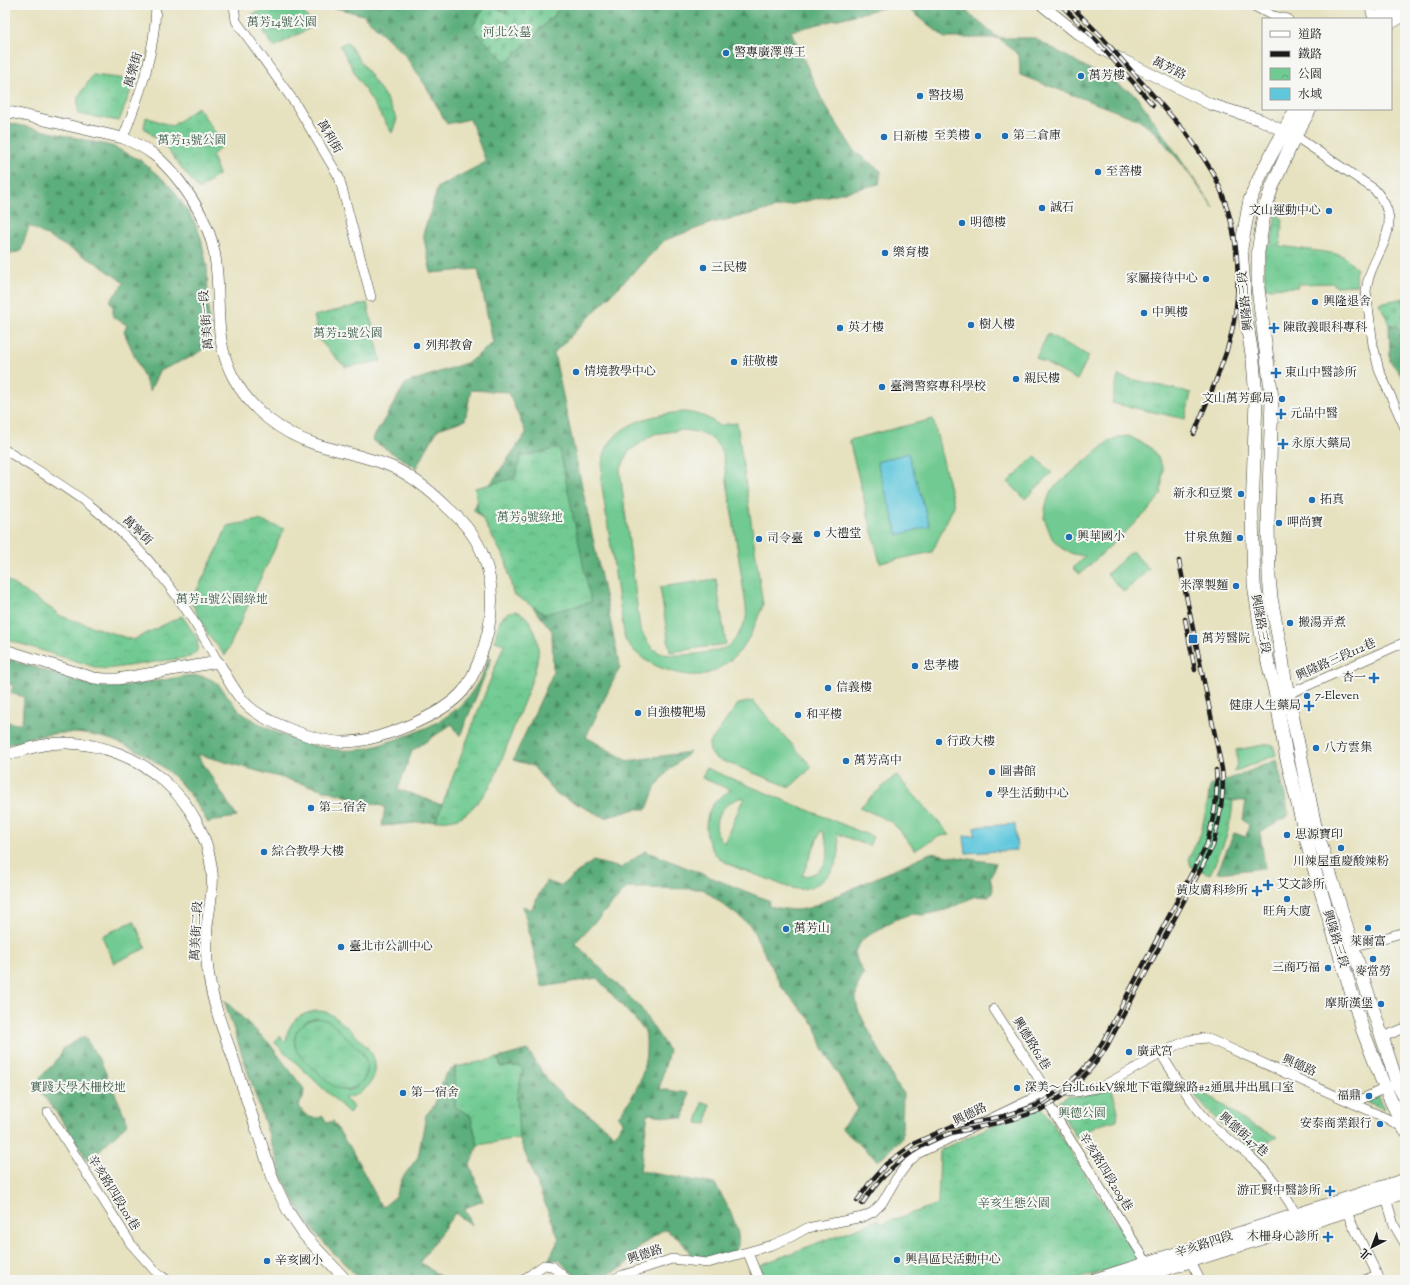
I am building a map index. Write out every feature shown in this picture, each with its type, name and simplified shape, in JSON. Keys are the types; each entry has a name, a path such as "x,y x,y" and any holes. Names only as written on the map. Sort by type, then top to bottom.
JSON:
{"main road":[{"path":"1376,18 1404,5"},
{"path":"1392,21 1405,14"},
{"name":"興隆路三段","path":"1296,110 1290,133 1265,208 1258,252 1258,288 1272,398 1268,522 1271,598 1315,826 1353,948 1383,1037 1391,1085 1405,1129"},
{"name":"興隆路三段","path":"1309,110 1290,133 1261,174 1250,200 1241,248 1244,288 1243,302 1253,360 1256,399 1252,520 1254,584 1262,638 1275,691 1286,754 1311,858 1338,951 1363,1031 1391,1085 1405,1098"},
{"name":"辛亥路四段","path":"1131,1280 1296,1214 1405,1180"},
{"name":"辛亥路四段","path":"1095,1280 1147,1263 1189,1256 1346,1211 1405,1192"}],"street":[{"name":"萬樂街","path":"124,138 148,66 153,43 156,5"},
{"name":"萬利街","path":"234,5 236,21 295,103 339,177 371,297"},
{"name":"萬芳路","path":"1042,5 1078,34 1103,50 1210,104 1248,116 1290,133"},
{"path":"1252,5 1273,16 1283,18"},
{"path":"1369,5 1374,18"},
{"name":"萬美街一段","path":"5,111 124,138 138,143 148,149 161,161 183,186 210,234 214,251 218,324 223,354 234,379 252,404 272,422 298,438 375,460 414,478 440,500 468,529 476,540 482,553 489,573 492,602 484,646 473,675 464,690 446,706 426,718 408,726 373,738 350,742 328,741 308,736 283,726 255,712 246,704 218,662"},
{"path":"1290,133 1374,189 1384,198 1388,205 1392,222 1392,231 1374,269 1366,291 1373,345 1379,370 1405,428"},
{"name":"萬寧街","path":"5,450 78,497 110,522 130,541 162,575 184,605 218,662"},
{"name":"興隆路三段112巷","path":"1275,691 1289,694 1405,642"},
{"path":"5,650 83,674 105,679 126,678 218,662"},
{"name":"萬美街二段","path":"5,755 45,744 65,743 103,747 142,764 162,779 179,795 190,811 201,832 208,852 212,873 212,893 207,927 207,950 209,978 220,1020 274,1182 280,1195 304,1235 346,1280"},
{"path":"1338,951 1353,948 1405,932"},
{"name":"興德路62巷","path":"994,1009 1041,1082 1042,1094"},
{"path":"1383,1037 1405,1028"},
{"name":"興德路","path":"611,1280 672,1259 708,1263 748,1253 778,1243 807,1228 863,1216 873,1212 882,1203 907,1164 917,1154 1042,1094 1060,1091 1076,1092 1101,1087 1189,1040 1206,1038 1388,1119 1405,1129"},
{"name":"興德街47巷","path":"1161,1054 1207,1120 1221,1134 1255,1160 1268,1174 1296,1214"},
{"path":"1353,1103 1391,1085"},
{"name":"辛亥路四段209巷","path":"1042,1094 1147,1263"},
{"name":"辛亥路四段101巷","path":"48,1112 131,1244 155,1271 166,1280"},
{"path":"1386,1198 1394,1225 1405,1244"},
{"path":"1346,1211 1379,1278 1364,1280"},
{"path":"748,1253 759,1280"},
{"path":"1189,1256 1200,1280"},
{"path":"523,1280 544,1265 552,1266 568,1280"}],"green space":[{"name":"萬芳14號公園","path":"283,5 298,5 314,26 274,47 252,14"},
{"path":"325,5 486,5 472,28 507,63 564,5 894,5 791,31 823,102 855,152 881,171 879,184 712,223 665,240 554,353 620,667 586,737 628,761 690,752 668,771 655,788 647,809 636,809 605,818 555,793 533,766 513,760 553,673 552,631 511,579 506,543 473,509 526,433 508,392 471,390 465,420 438,429 416,468 372,440 406,383 469,362 493,343 478,269 431,273 423,234 438,187 486,162 470,119 447,124 426,86 404,54 363,15"},
{"name":"河北公墓","path":"486,5 491,5 506,13 508,5 564,5 507,63 472,28"},
{"path":"491,5 508,5 506,13"},
{"path":"904,5 968,5 967,12 998,38 945,38"},
{"path":"998,38 1034,38 1136,95 1214,208 1181,163 1156,133 1137,119 1020,75 1019,55"},
{"path":"347,42 386,98 397,119 392,133 358,79 340,45"},
{"path":"93,75 135,80 119,121 78,114 78,97"},
{"name":"萬芳13號公園","path":"198,107 223,144 212,156 219,174 199,190 163,144 144,128 146,117 172,126"},
{"path":"5,122 112,146 140,160 165,181 174,191 194,221 201,238 207,266 210,344 193,356 159,371 150,391 124,332 127,325 113,317 113,307 110,301 124,283 98,264 29,226 21,251 5,255"},
{"path":"1276,214 1283,219 1280,246 1339,254 1345,257 1357,269 1355,273 1357,285 1335,286 1334,283 1298,284 1298,287 1265,288 1264,250 1271,244"},
{"path":"1405,298 1405,332 1389,323 1379,303"},
{"name":"萬芳12號公園","path":"367,303 381,361 345,367 320,341 314,316"},
{"path":"1389,323 1405,332 1405,380 1390,361"},
{"path":"1048,334 1089,356 1077,380 1036,358"},
{"path":"1118,376 1191,393 1185,419 1112,403"},
{"path":"685,412 700,415 708,418 720,427 721,425 737,423 763,605 750,636 739,652 719,668 710,673 698,675 680,674 654,665 638,654 625,640 601,480 603,459 608,447 615,437 624,429 647,418","holes":["681,430 701,433 711,438 723,454 746,606 746,615 742,628 730,645 706,653 673,655 664,654 652,648 640,629 620,471 628,452 654,434"]},
{"path":"933,419 954,506 932,552 880,563 849,440"},
{"path":"1129,436 1151,448 1158,457 1163,469 1161,494 1150,509 1080,574 1073,568 1085,556 1073,554 1061,548 1052,538 1044,518 1046,505 1051,490 1109,441 1119,437"},
{"name":"萬芳9號綠地","path":"559,448 591,602 545,614 513,594 506,561 478,511 475,488 515,478 521,457"},
{"path":"1035,456 1052,473 1025,499 1008,482"},
{"name":"萬芳11號公園綠地","path":"259,520 284,529 225,656 208,634 191,602 218,548 227,526"},
{"path":"1132,551 1149,569 1124,592 1107,574"},
{"path":"5,579 56,612 55,614 133,640 182,616 198,640 197,651 190,657 107,669 98,668 5,639"},
{"path":"716,579 726,644 670,652 660,587"},
{"path":"516,611 522,614 531,623 538,642 538,655 532,681 493,781 485,793 465,815 449,820 436,821 504,644 495,641 498,626 506,614"},
{"path":"489,657 492,658 460,736 452,724 412,751 398,789 442,805 436,821 382,826 385,807 197,754 237,817 216,820 208,823 192,798 175,777 147,756 116,741 82,734 57,733 42,735 5,745 5,721 16,724 22,722 24,697 11,693 13,685 5,683 5,658 82,683 101,687 130,685 196,675 205,677 218,684 242,713 276,732 315,746 341,750 358,750 369,748 411,734 441,720 453,712 474,689 482,675"},
{"path":"753,701 812,767 790,787 715,758 710,752 709,744 738,704"},
{"path":"1269,744 1273,745 1276,755 1233,772 1237,762 1236,750"},
{"path":"1277,760 1289,815 1260,833 1265,868 1217,873 1234,833 1246,837 1249,825 1243,820 1246,801 1208,800 1210,785 1219,783"},
{"path":"706,768 873,837 869,846 836,833 839,844 839,852 830,874 817,884 802,889 783,885 740,869 718,857 709,843 706,827 707,819 714,803 731,790 702,778","holes":["744,797 724,843 716,829 719,815 729,803","821,830 827,845 828,853 826,860 823,866 817,871 811,875 802,876"]},
{"path":"896,775 950,835 940,836 915,850 893,823 860,807"},
{"path":"1208,800 1233,800 1231,820 1226,838 1210,874 1191,867 1189,858 1201,833"},
{"path":"645,851 770,901 768,906 791,910 814,906 930,853 996,863 990,878 993,890 989,897 975,896 949,909 924,915 910,914 894,920 863,939 855,951 857,961 864,974 857,987 856,999 858,1010 895,1083 903,1092 902,1138 878,1161 841,1128 858,1109 823,1048 815,1025 783,989 750,925 703,889 627,888 575,943 640,1007 669,1051 659,1089 688,1093 684,1118 648,1114 640,1171 715,1184 733,1218 738,1238 738,1246 730,1255 714,1258 692,1257 681,1241 665,1230 661,1231 641,1246 624,1267 595,1280 586,1280 576,1277 558,1259 548,1261 559,1239 519,1138 517,1097 523,1070 519,1066 501,1067 498,1058 528,1050 549,1082 570,1102 615,1135 623,1121 618,1117 632,1096 641,1078 646,1050 645,1031 597,978 542,987 523,906 531,910 546,881 560,886 593,861 621,868"},
{"path":"134,921 146,948 114,963 102,936"},
{"path":"224,1000 269,1043 304,1089 303,1099 299,1104 302,1111 308,1116 315,1118 323,1116 327,1123 333,1121 349,1145 375,1194 376,1199 383,1207 395,1197 403,1177 418,1157 426,1115 434,1106 446,1074 455,1067 455,1107 470,1115 478,1145 470,1165 483,1201 465,1208 472,1225 455,1213 420,1262 445,1280 361,1280 318,1236 302,1215 282,1175"},
{"path":"322,1011 334,1016 359,1038 372,1054 375,1062 374,1077 365,1089 352,1096 344,1098 354,1107 349,1113 274,1042 280,1036 286,1042 287,1035 294,1021 308,1013","holes":["318,1018 326,1020 363,1053 366,1060 366,1076 358,1086 352,1090 339,1089 333,1086 305,1062 297,1051 295,1039 298,1029 312,1019"]},
{"path":"318,1018 331,1023 343,1033 362,1053 366,1060 367,1068 364,1079 351,1089 343,1090 331,1085 304,1061 296,1049 295,1037 297,1031 305,1023"},
{"name":"實踐大學木柵校地","path":"84,1036 101,1062 128,1123 88,1161 49,1102 34,1084 57,1060 64,1048"},
{"path":"498,1058 501,1067 519,1066 523,1070 517,1097 519,1138 478,1145 470,1115 455,1108 455,1067"},
{"path":"1188,1085 1216,1100 1240,1118 1277,1137 1253,1150 1209,1112"},
{"name":"興德公園","path":"1112,1089 1118,1110 1117,1120 1099,1125 1076,1137 1057,1103 1068,1096 1080,1097"},
{"path":"1378,1096 1384,1108 1383,1109 1368,1102 1368,1100"},
{"path":"702,1102 710,1104 707,1124 697,1123"},
{"name":"辛亥生態公園","path":"1036,1105 1042,1107 1138,1257 1136,1262 1074,1280 766,1280 760,1265 878,1220 881,1224 938,1204 940,1150"}],"water":[{"path":"908,453 930,526 898,535 877,462"},
{"path":"1015,824 1017,850 966,853 964,836 975,835 974,827"}],"railway":[{"path":"1061,5 1095,39 1153,105"},
{"path":"1070,5 1100,35 1187,134 1215,177 1224,199 1231,223 1236,246 1238,270 1235,317 1222,364 1194,434"},
{"path":"862,1204 880,1180 890,1170 912,1152 924,1145 951,1133 1024,1116 1040,1110 1063,1095 1084,1076 1107,1046 1213,846 1222,798 1222,769 1179,561"},
{"path":"1185,619 1195,670"},
{"path":"857,1201 868,1185 886,1164 915,1143 950,1127 1004,1116 1038,1105 1064,1087 1080,1073 1093,1058 1207,844 1216,798 1216,770"}],"place":[{"name":"警專廣澤尊王","path":"726,53"},
{"name":"萬芳樓","path":"1081,76"},
{"name":"警技場","path":"920,96"},
{"name":"至美樓","path":"978,136"},
{"name":"第二倉庫","path":"1005,136"},
{"name":"日新樓","path":"884,137"},
{"name":"至善樓","path":"1098,172"},
{"name":"誠石","path":"1042,208"},
{"name":"文山運動中心","path":"1329,211"},
{"name":"明德樓","path":"962,223"},
{"name":"樂育樓","path":"885,253"},
{"name":"三民樓","path":"703,268"},
{"name":"家屬接待中心","path":"1206,279"},
{"name":"興隆退舍","path":"1315,302"},
{"name":"中興樓","path":"1144,313"},
{"name":"樹人樓","path":"971,325"},
{"name":"英才樓","path":"840,328"},
{"name":"陳啟義眼科專科","path":"1274,328"},
{"name":"列邦教會","path":"417,346"},
{"name":"莊敬樓","path":"734,362"},
{"name":"情境教學中心","path":"576,372"},
{"name":"東山中醫診所","path":"1276,373"},
{"name":"親民樓","path":"1016,379"},
{"name":"臺灣警察專科學校","path":"882,387"},
{"name":"文山萬芳郵局","path":"1282,399"},
{"name":"元品中醫","path":"1281,414"},
{"name":"永原大藥局","path":"1283,444"},
{"name":"新永和豆漿","path":"1241,494"},
{"name":"拓真","path":"1312,500"},
{"name":"呷尚寶","path":"1279,523"},
{"name":"大禮堂","path":"817,534"},
{"name":"興華國小","path":"1069,537"},
{"name":"甘泉魚麵","path":"1240,538"},
{"name":"司令臺","path":"759,539"},
{"name":"米澤製麵","path":"1236,586"},
{"name":"搬湯弄煮","path":"1290,623"},
{"name":"萬芳醫院","path":"1193,639"},
{"name":"忠孝樓","path":"915,666"},
{"name":"杏一","path":"1374,678"},
{"name":"信義樓","path":"828,688"},
{"name":"7-Eleven","path":"1307,696"},
{"name":"健康人生藥局","path":"1309,706"},
{"name":"自強樓靶場","path":"638,713"},
{"name":"和平樓","path":"798,715"},
{"name":"行政大樓","path":"939,742"},
{"name":"八方雲集","path":"1316,748"},
{"name":"萬芳高中","path":"846,761"},
{"name":"圖書館","path":"992,772"},
{"name":"學生活動中心","path":"989,794"},
{"name":"第二宿舍","path":"311,808"},
{"name":"思源寶印","path":"1287,835"},
{"name":"川辣屋重慶酸辣粉","path":"1341,848"},
{"name":"綜合教學大樓","path":"264,852"},
{"name":"艾文診所","path":"1268,885"},
{"name":"黃皮膚科珍所","path":"1257,891"},
{"name":"旺角大廈","path":"1287,899"},
{"name":"萊爾富","path":"1368,928"},
{"name":"萬芳山","path":"786,929"},
{"name":"臺北市公訓中心","path":"341,947"},
{"name":"麥當勞","path":"1373,959"},
{"name":"三商巧福","path":"1328,968"},
{"name":"摩斯漢堡","path":"1381,1004"},
{"name":"廣武宮","path":"1129,1052"},
{"name":"深美～台北161kV線地下電纜線路#2通風井出風口室","path":"1017,1088"},
{"name":"第一宿舍","path":"403,1093"},
{"name":"福鼎","path":"1369,1096"},
{"name":"安泰商業銀行","path":"1380,1124"},
{"name":"游正賢中醫診所","path":"1330,1191"},
{"name":"木柵身心診所","path":"1328,1237"},
{"name":"興昌區民活動中心","path":"897,1260"},
{"name":"辛亥國小","path":"267,1261"}]}
